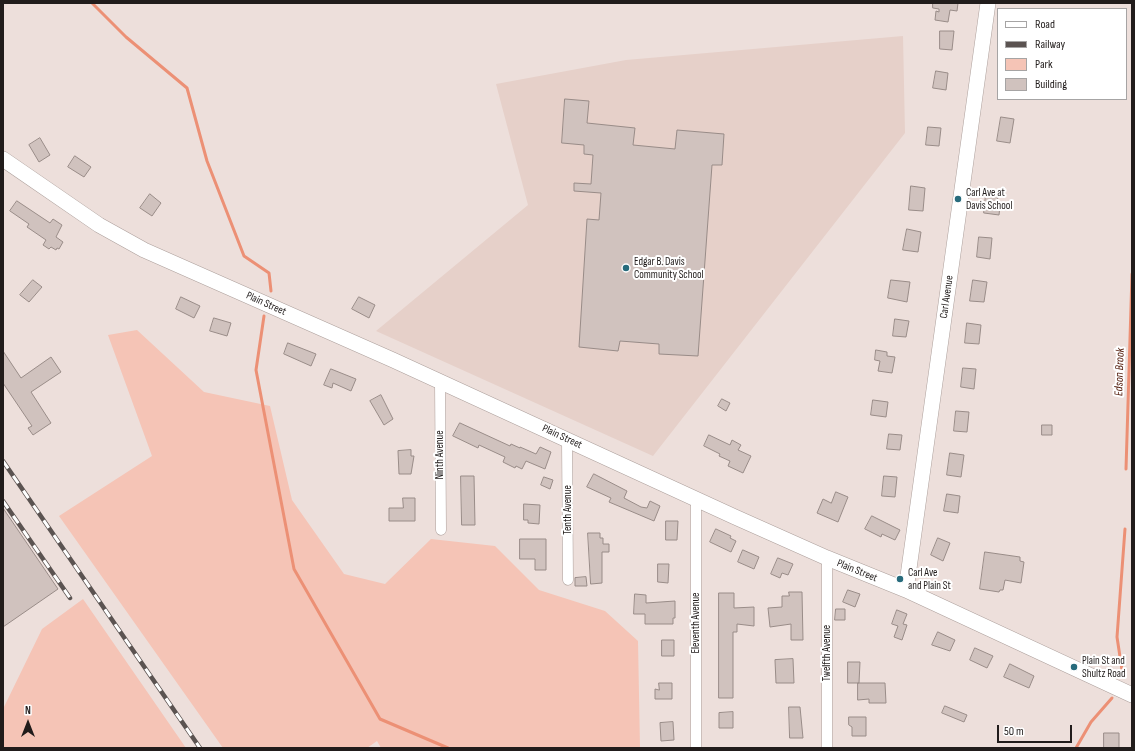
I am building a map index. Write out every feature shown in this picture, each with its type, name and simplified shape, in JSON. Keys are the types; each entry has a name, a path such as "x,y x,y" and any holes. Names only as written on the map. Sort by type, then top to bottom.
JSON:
{"main road":[{"name":"Carl Avenue","path":"906,590 988,3"},
{"name":"Plain Street","path":"3,159 93,220 144,250 440,381 827,558 906,590 1132,695"}],"street":[{"name":"Ninth Avenue","path":"440,381 441,530"},
{"name":"Tenth Avenue","path":"567,439 568,580"},
{"name":"Eleventh Avenue","path":"696,498 696,748"},
{"name":"Twelfth Avenue","path":"827,558 827,748"}],"shaded area":[{"name":"Edgar B. Davis Community School","path":"903,36 905,133 653,456 376,331 528,205 496,84 626,60"}],"green space":[{"path":"137,330 204,392 270,406 292,500 344,574 385,584 431,539 495,546 539,590 605,611 638,641 640,748 381,748 377,741 367,748 223,748 59,516 152,456 108,335"},
{"path":"83,599 186,748 3,748 3,709 42,629"}],"building":[{"path":"933,3 958,3 957,11 950,10 948,22 935,20 936,11 939,12 939,9 933,8"},
{"path":"940,31 954,31 952,50 940,49"},
{"path":"936,71 948,73 946,90 933,88"},
{"path":"565,99 589,101 587,123 635,128 633,145 675,149 677,130 724,134 722,165 712,165 698,356 659,354 659,344 620,341 618,351 579,347 587,219 599,220 601,193 574,191 574,183 591,184 593,155 584,154 584,145 562,143"},
{"path":"1001,117 1014,119 1010,143 997,141"},
{"path":"928,127 941,128 939,146 926,145"},
{"path":"40,138 50,155 39,162 29,145"},
{"path":"75,156 91,167 84,177 68,167"},
{"path":"911,186 925,188 923,211 909,210"},
{"path":"150,194 161,203 152,216 140,208"},
{"path":"986,194 998,195 997,206 1000,206 999,215 984,213"},
{"path":"17,201 50,223 53,219 62,225 56,237 63,242 59,249 57,248 56,250 51,247 49,249 43,245 46,240 27,227 29,224 10,211"},
{"path":"907,229 921,232 918,252 903,250"},
{"path":"979,237 992,238 990,259 977,257"},
{"path":"33,280 42,287 29,302 20,295"},
{"path":"891,280 910,282 907,302 888,298"},
{"path":"973,280 987,282 984,302 970,301"},
{"path":"181,297 200,306 194,318 176,309"},
{"path":"359,297 375,305 369,318 352,309"},
{"path":"214,318 231,323 227,336 210,331"},
{"path":"895,319 909,321 906,337 893,336"},
{"path":"967,323 981,325 979,344 965,343"},
{"path":"288,343 316,354 311,366 284,354"},
{"path":"876,350 887,352 887,356 895,357 892,373 878,371 880,361 875,360"},
{"path":"3,351 21,378 51,357 61,372 31,392 51,423 33,435 28,428 32,426 3,383"},
{"path":"963,368 976,369 974,389 961,387"},
{"path":"331,369 356,379 351,391 333,383 332,388 324,385"},
{"path":"381,395 393,419 384,425 370,401"},
{"path":"722,399 730,403 726,411 718,406"},
{"path":"873,400 888,402 886,417 871,415"},
{"path":"956,411 969,412 967,432 954,431"},
{"path":"460,423 510,446 511,444 536,454 540,447 551,452 545,469 526,461 522,469 516,466 515,468 503,462 505,457 479,445 478,448 453,436"},
{"path":"1042,425 1052,425 1052,435 1042,435"},
{"path":"889,434 902,435 900,450 887,449"},
{"path":"709,435 730,445 732,440 741,445 738,450 751,456 743,473 728,466 730,461 704,446"},
{"path":"411,450 411,456 414,456 411,474 399,474 398,451"},
{"path":"950,453 964,455 961,477 947,475"},
{"path":"594,474 627,491 624,498 641,507 647,508 650,501 660,506 654,521 609,502 611,498 587,487"},
{"path":"461,476 474,476 475,525 462,525"},
{"path":"884,476 897,477 895,497 882,496"},
{"path":"544,477 553,480 550,489 541,485"},
{"path":"836,492 848,497 838,522 817,513 823,499 831,503"},
{"path":"947,494 960,496 958,513 944,511"},
{"path":"403,498 415,498 415,521 389,521 389,508 403,508"},
{"path":"524,504 540,505 539,524 528,523 528,520 524,520"},
{"path":"3,508 58,589 3,627"},
{"path":"872,516 900,530 895,540 882,534 881,537 865,529"},
{"path":"666,521 678,521 677,540 666,540"},
{"path":"716,529 731,536 730,538 736,541 731,552 710,542"},
{"path":"588,533 600,533 600,538 603,538 603,544 609,544 609,552 602,552 602,583 591,584"},
{"path":"938,538 950,543 943,561 931,555"},
{"path":"520,539 546,539 546,570 535,570 535,559 520,559"},
{"path":"743,550 759,557 754,569 738,562"},
{"path":"985,552 1020,557 1020,561 1024,562 1021,583 1005,580 1003,590 1000,590 999,592 980,589"},
{"path":"778,558 793,564 788,575 782,573 780,578 771,574"},
{"path":"658,564 669,564 668,583 658,582"},
{"path":"586,577 587,586 575,586 575,578"},
{"path":"848,590 860,594 855,607 843,602"},
{"path":"789,592 802,592 803,640 791,640 791,624 770,627 768,608 782,607 782,596 789,596"},
{"path":"719,593 734,593 734,608 754,607 754,626 737,624 737,632 733,632 733,698 719,698"},
{"path":"635,594 646,595 646,603 675,601 675,618 673,618 673,624 645,624 645,614 634,614"},
{"path":"836,609 845,609 845,620 835,620"},
{"path":"897,610 907,614 903,624 907,625 902,640 894,637 898,626 892,624"},
{"path":"938,632 955,640 950,651 932,645"},
{"path":"662,640 674,640 674,656 662,656"},
{"path":"975,648 993,656 987,668 970,660"},
{"path":"793,659 794,683 776,683 775,660"},
{"path":"848,662 860,662 859,683 848,683"},
{"path":"1010,664 1034,676 1029,688 1004,677"},
{"path":"659,683 672,683 672,699 655,699 655,689 659,690"},
{"path":"858,683 885,683 886,703 869,703 869,699 858,700"},
{"path":"945,706 967,715 964,722 942,713"},
{"path":"789,707 800,707 803,738 790,738"},
{"path":"733,712 733,728 719,728 719,713"},
{"path":"849,717 866,717 866,736 852,736 852,727 849,725"},
{"path":"673,722 674,740 661,741 660,723"},
{"path":"1104,733 1119,733 1119,748 1104,748"}],"waterway":[{"path":"92,3 126,37 187,88 207,161 244,256 269,273 271,291"},
{"name":"Edson Brook","path":"1126,469 1132,274"},
{"path":"264,316 256,370 294,569 380,719 448,748"},
{"name":"Edson Brook","path":"1122,670 1117,637 1125,529"},
{"name":"Edson Brook","path":"1076,748 1091,722 1112,698"}],"railway":[{"path":"3,461 200,748"},
{"path":"3,501 70,598"}],"place":[{"name":"Carl Ave at Davis School","path":"958,199"},
{"name":"Edgar B. Davis Community School","path":"626,268"},
{"name":"Carl Ave and Plain St","path":"900,579"},
{"name":"Plain St and Shultz Road","path":"1074,667"}]}
